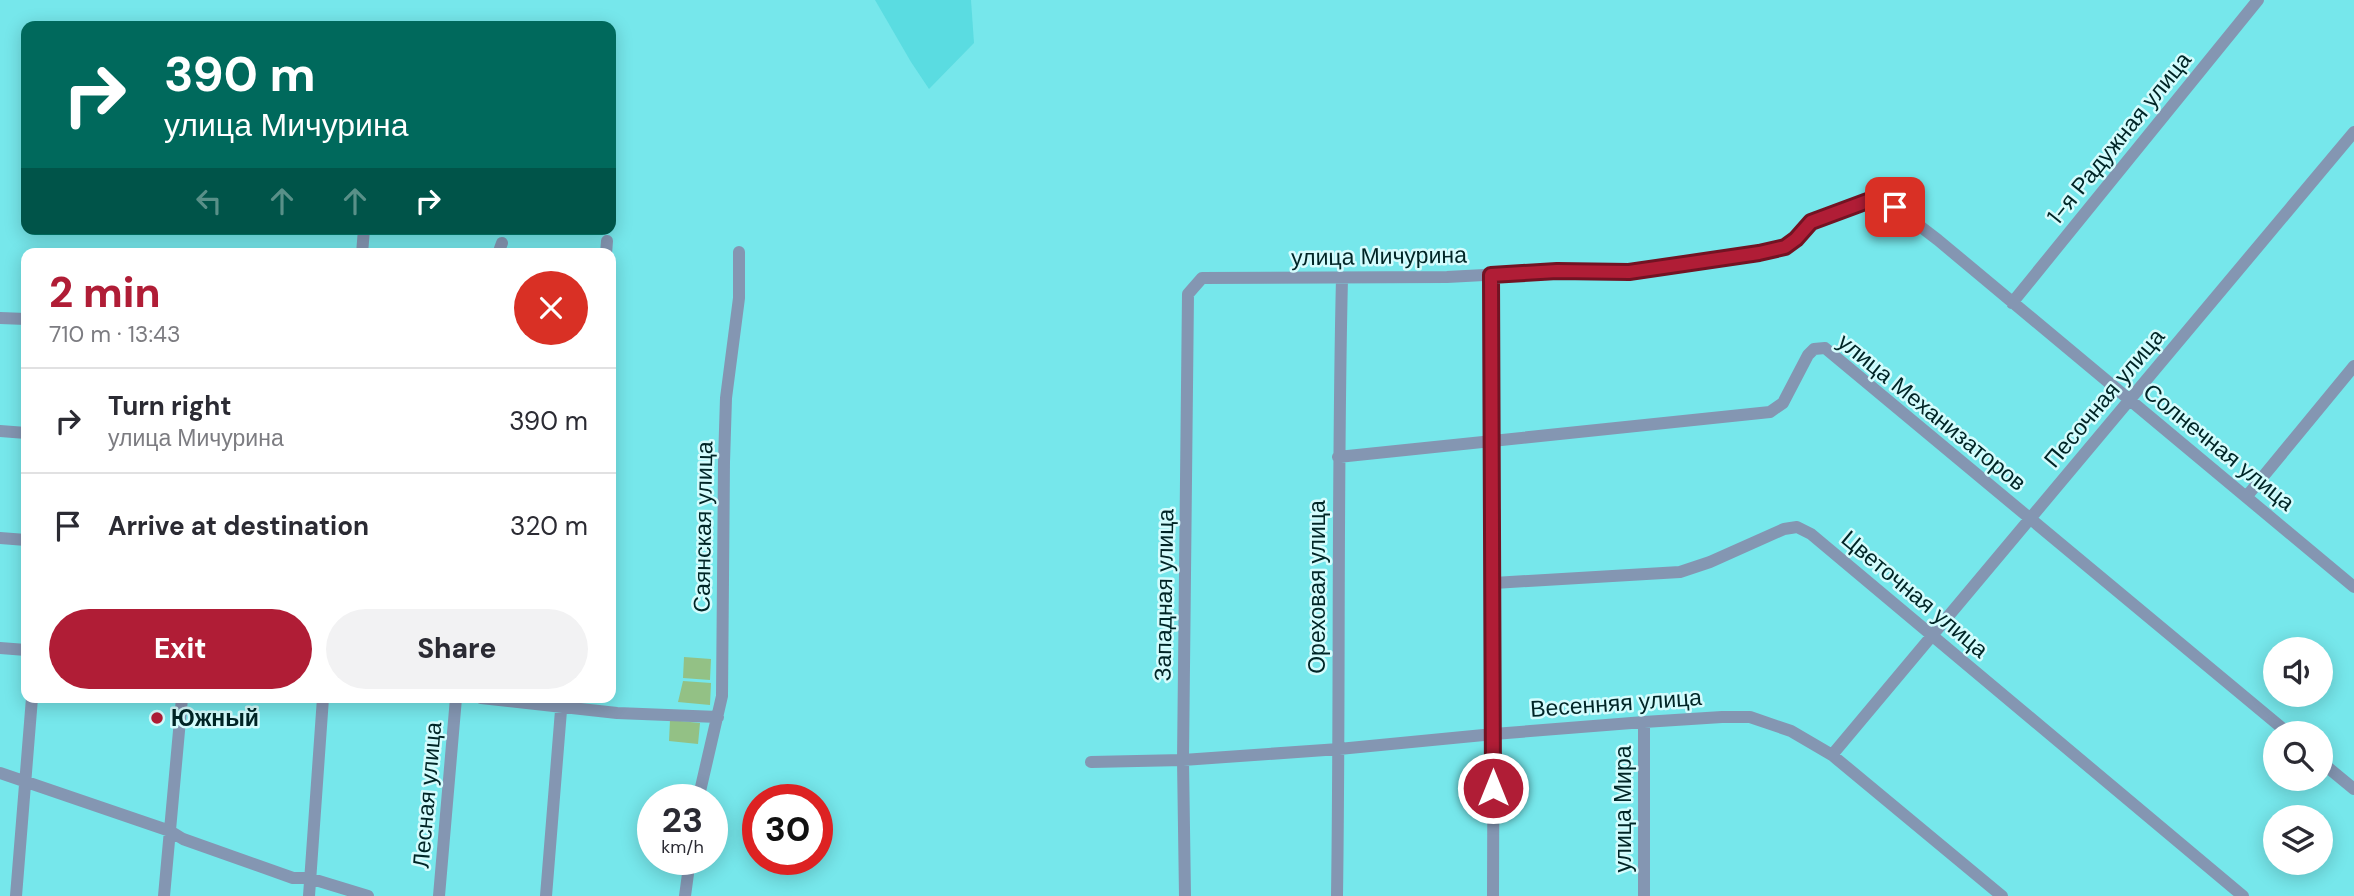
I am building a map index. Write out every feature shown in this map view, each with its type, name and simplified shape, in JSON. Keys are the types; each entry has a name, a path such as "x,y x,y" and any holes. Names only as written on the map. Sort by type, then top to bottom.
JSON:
{"street":[{"name":"1-я Радужная улица","path":"2012,303 2258,0"},
{"name":"Песочная улица","path":"1832,755 2354,132"},
{"name":"улица Мичурина","path":"1188,294 1202,278 1629,272 1785,247 1811,222 1873,199 1885,201 1895,207"},
{"name":"Солнечная улица","path":"1895,207 2354,587"},
{"name":"Саянская улица","path":"702,784 722,696 726,398 739,298 739,252"},
{"path":"1491,275 1493,896"},
{"name":"Ореховая улица","path":"1337,896 1338,457 1342,278"},
{"name":"Западная улица","path":"1185,896 1183,760 1188,294"},
{"path":"0,318 21,319"},
{"name":"улица Механизаторов","path":"1338,457 1770,412 1783,403 1808,355 1814,349 1825,348 2274,721"},
{"path":"2247,496 2354,366"},
{"path":"0,431 21,433"},
{"name":"Цветочная улица","path":"1494,583 1679,572 1710,562 1784,529 1797,527 1811,534 2243,896"},
{"path":"0,538 21,540"},
{"path":"0,648 21,650"},
{"path":"16,896 32,703"},
{"path":"164,896 181,703"},
{"path":"309,896 323,703"},
{"name":"Лесная улица","path":"439,896 456,703"},
{"path":"545,896 562,703 617,713 718,717"},
{"name":"Весенняя улица","path":"1091,762 1183,760 1644,722 1750,717 1791,731 1832,755 2002,896"},
{"name":"улица Мира","path":"1644,722 1644,896"},
{"path":"2333,772 2354,789"},
{"path":"0,773 170,831 183,839 293,878 309,878 368,896"},
{"path":"685,896 688,875"}],"shaded area":[{"path":"875,0 971,0 974,43 929,89"}],"green space":[{"path":"684,657 711,659 710,680 683,678"},
{"path":"683,681 711,683 710,705 678,702"},
{"path":"670,720 700,723 698,744 669,741"}],"place":[{"name":"Южный","path":"157,718"}],"route":[{"path":"1493,788 1491,275 1557,271 1629,272 1759,253 1785,247 1811,222 1873,199 1885,201 1895,207"}]}
